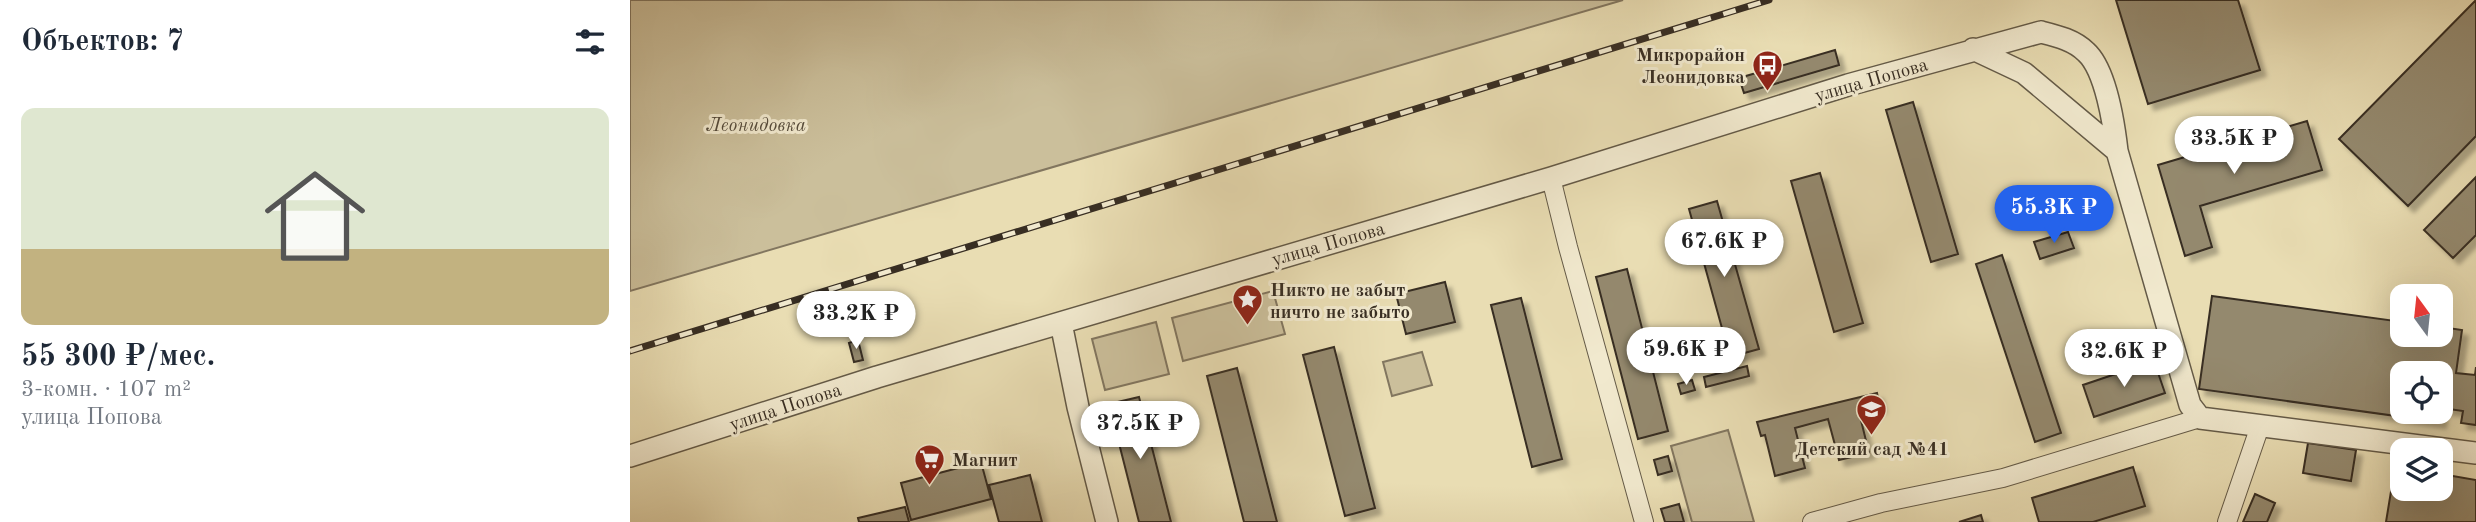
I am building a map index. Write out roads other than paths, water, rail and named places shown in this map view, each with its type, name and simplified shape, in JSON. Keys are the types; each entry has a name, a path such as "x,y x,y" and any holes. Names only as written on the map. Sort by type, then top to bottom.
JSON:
{"street":[{"name":"улица Попова","path":"630,456 877,377 1551,178 1719,124 1973,49 2041,32"},
{"path":"2024,73 2021,55 2026,43 2041,32 2068,40 2088,53 2101,77 2113,116 2117,151 2190,405 2200,418"},
{"path":"1973,49 2024,73 2117,151"},
{"path":"2076,114 2089,108 2098,98 2101,77"},
{"path":"1551,178 1644,522"},
{"path":"1061,323 1078,407 1107,522"},
{"path":"1812,522 1881,503 2003,478 2200,418 2476,453"},
{"path":"2227,522 2260,426"}],"railway":[{"path":"630,351 1769,0"}],"place":[{"name":"Микрорайон Леонидовка","path":"1768,92"},
{"name":"Никто не забыт ничто не забыто","path":"1247,327"},
{"name":"Детский сад №41","path":"1872,436"},
{"name":"Магнит","path":"929,486"}],"park label":[{"name":"Леонидовка","path":"756,124"}]}
